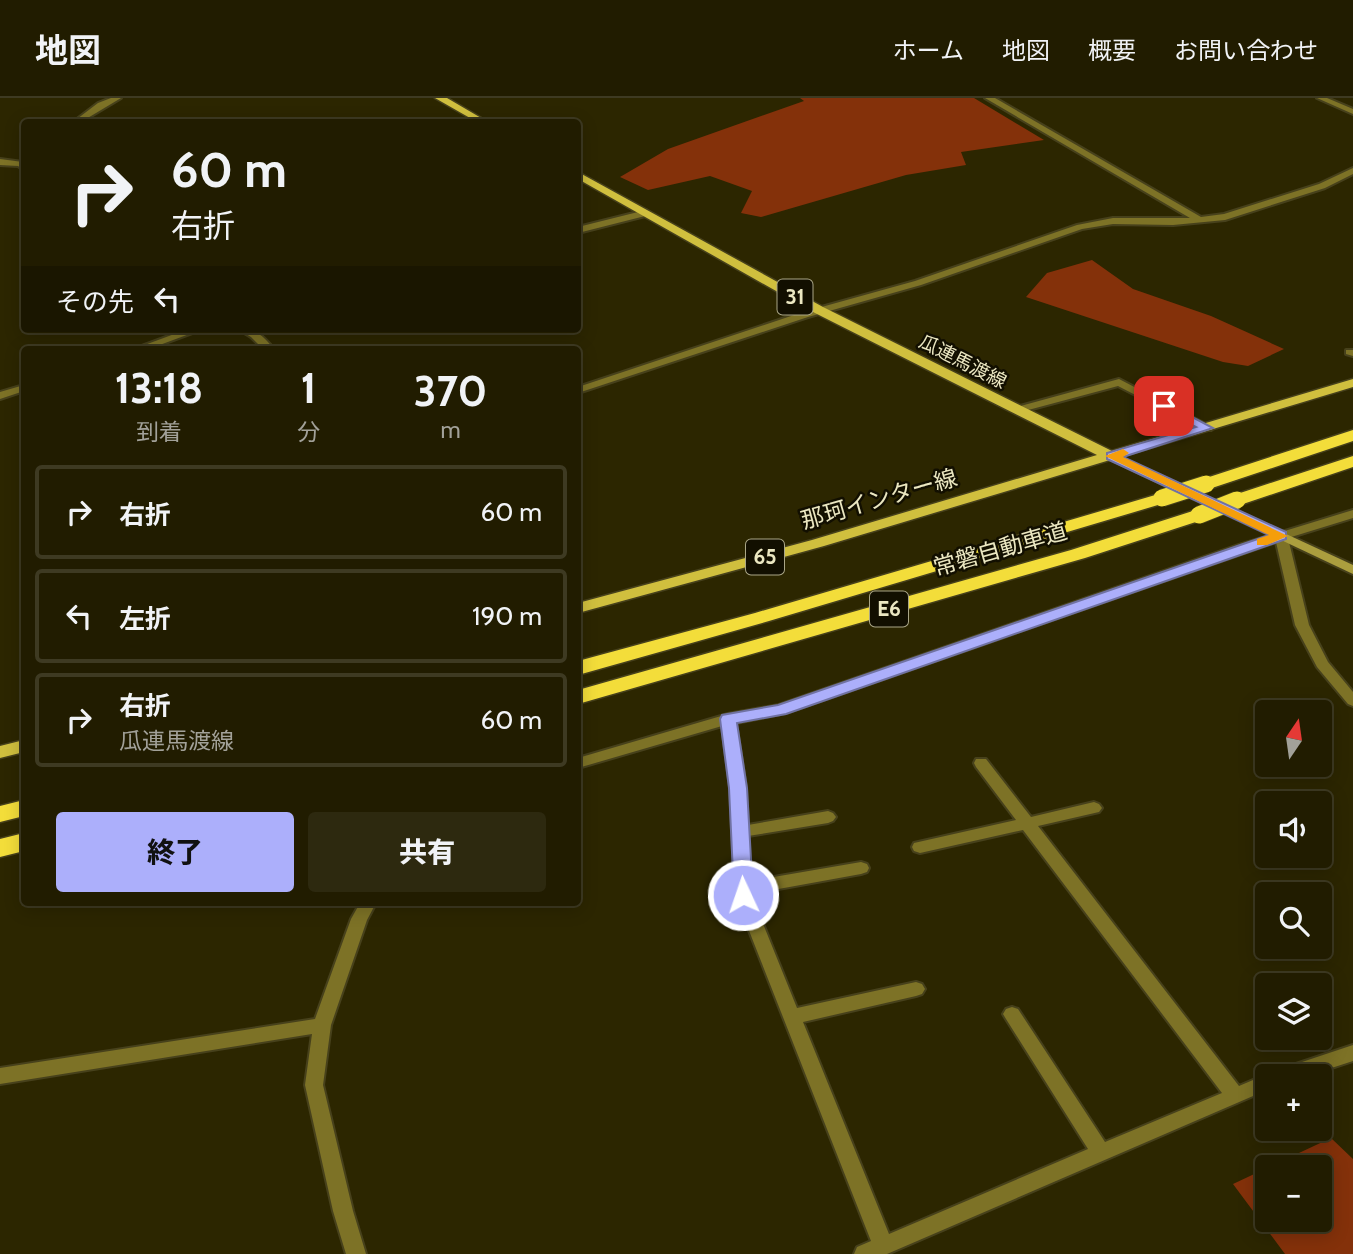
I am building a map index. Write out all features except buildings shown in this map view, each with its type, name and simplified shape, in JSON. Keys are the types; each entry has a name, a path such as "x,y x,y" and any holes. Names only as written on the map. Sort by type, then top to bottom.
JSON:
{"highway":[{"name":"常磐自動車道","path":"581,667 762,617 1162,498 1353,435"},
{"name":"常磐自動車道","path":"581,696 1078,554 1353,461"},
{"path":"0,814 21,809"},
{"path":"0,848 21,843"}],"main road":[{"path":"440,98 478,119"},
{"name":"瓜連馬渡線","path":"581,177 819,310 1111,456"},
{"path":"1111,456 1353,383"},
{"name":"那珂インター線","path":"581,607 818,543 1111,456"},
{"path":"0,752 21,747"}],"street":[{"path":"82,119 117,98"},
{"path":"989,98 1197,218"},
{"path":"1321,98 1350,109"},
{"path":"0,162 21,164"},
{"path":"581,389 819,310 918,283 1080,227 1113,221 1172,222 1225,217 1322,186 1353,171"},
{"path":"581,228 646,213"},
{"path":"148,346 186,333"},
{"path":"251,333 266,346"},
{"path":"1017,410 1119,382 1207,428"},
{"path":"0,396 21,389"},
{"path":"1111,456 1353,569"},
{"path":"581,762 728,719 780,710 1281,536 1353,514"},
{"path":"1281,536 1302,625 1322,664 1353,701"},
{"path":"728,719 738,788 743,889 883,1245"},
{"path":"981,762 1234,1094"},
{"path":"920,847 1094,807"},
{"path":"740,832 828,817"},
{"path":"743,889 861,868"},
{"path":"356,1254 314,1085 322,1025 359,919 366,906"},
{"path":"792,1017 916,989"},
{"path":"1012,1014 1100,1152"},
{"path":"0,1076 322,1025"},
{"path":"1320,1064 1353,1053"},
{"path":"864,1254 1255,1086"}],"shaded area":[{"path":"800,98 974,98 1044,140 961,152 966,165 906,175 761,217 741,213 752,191 710,176 648,190 620,177 668,149 804,101"},
{"path":"1092,260 1133,289 1211,316 1284,349 1248,366 1223,362 1026,297 1047,273"},
{"path":"1332,1139 1353,1159 1353,1254 1285,1254 1269,1232 1332,1232 1332,1155 1295,1155"},
{"path":"1255,1174 1255,1214 1233,1184"}],"slow traffic":[{"path":"1123,453 1111,456 1281,536 1262,542"}],"route":[{"path":"743,895 738,788 728,719 780,710 1281,536 1111,456 1207,428 1164,406"}]}
